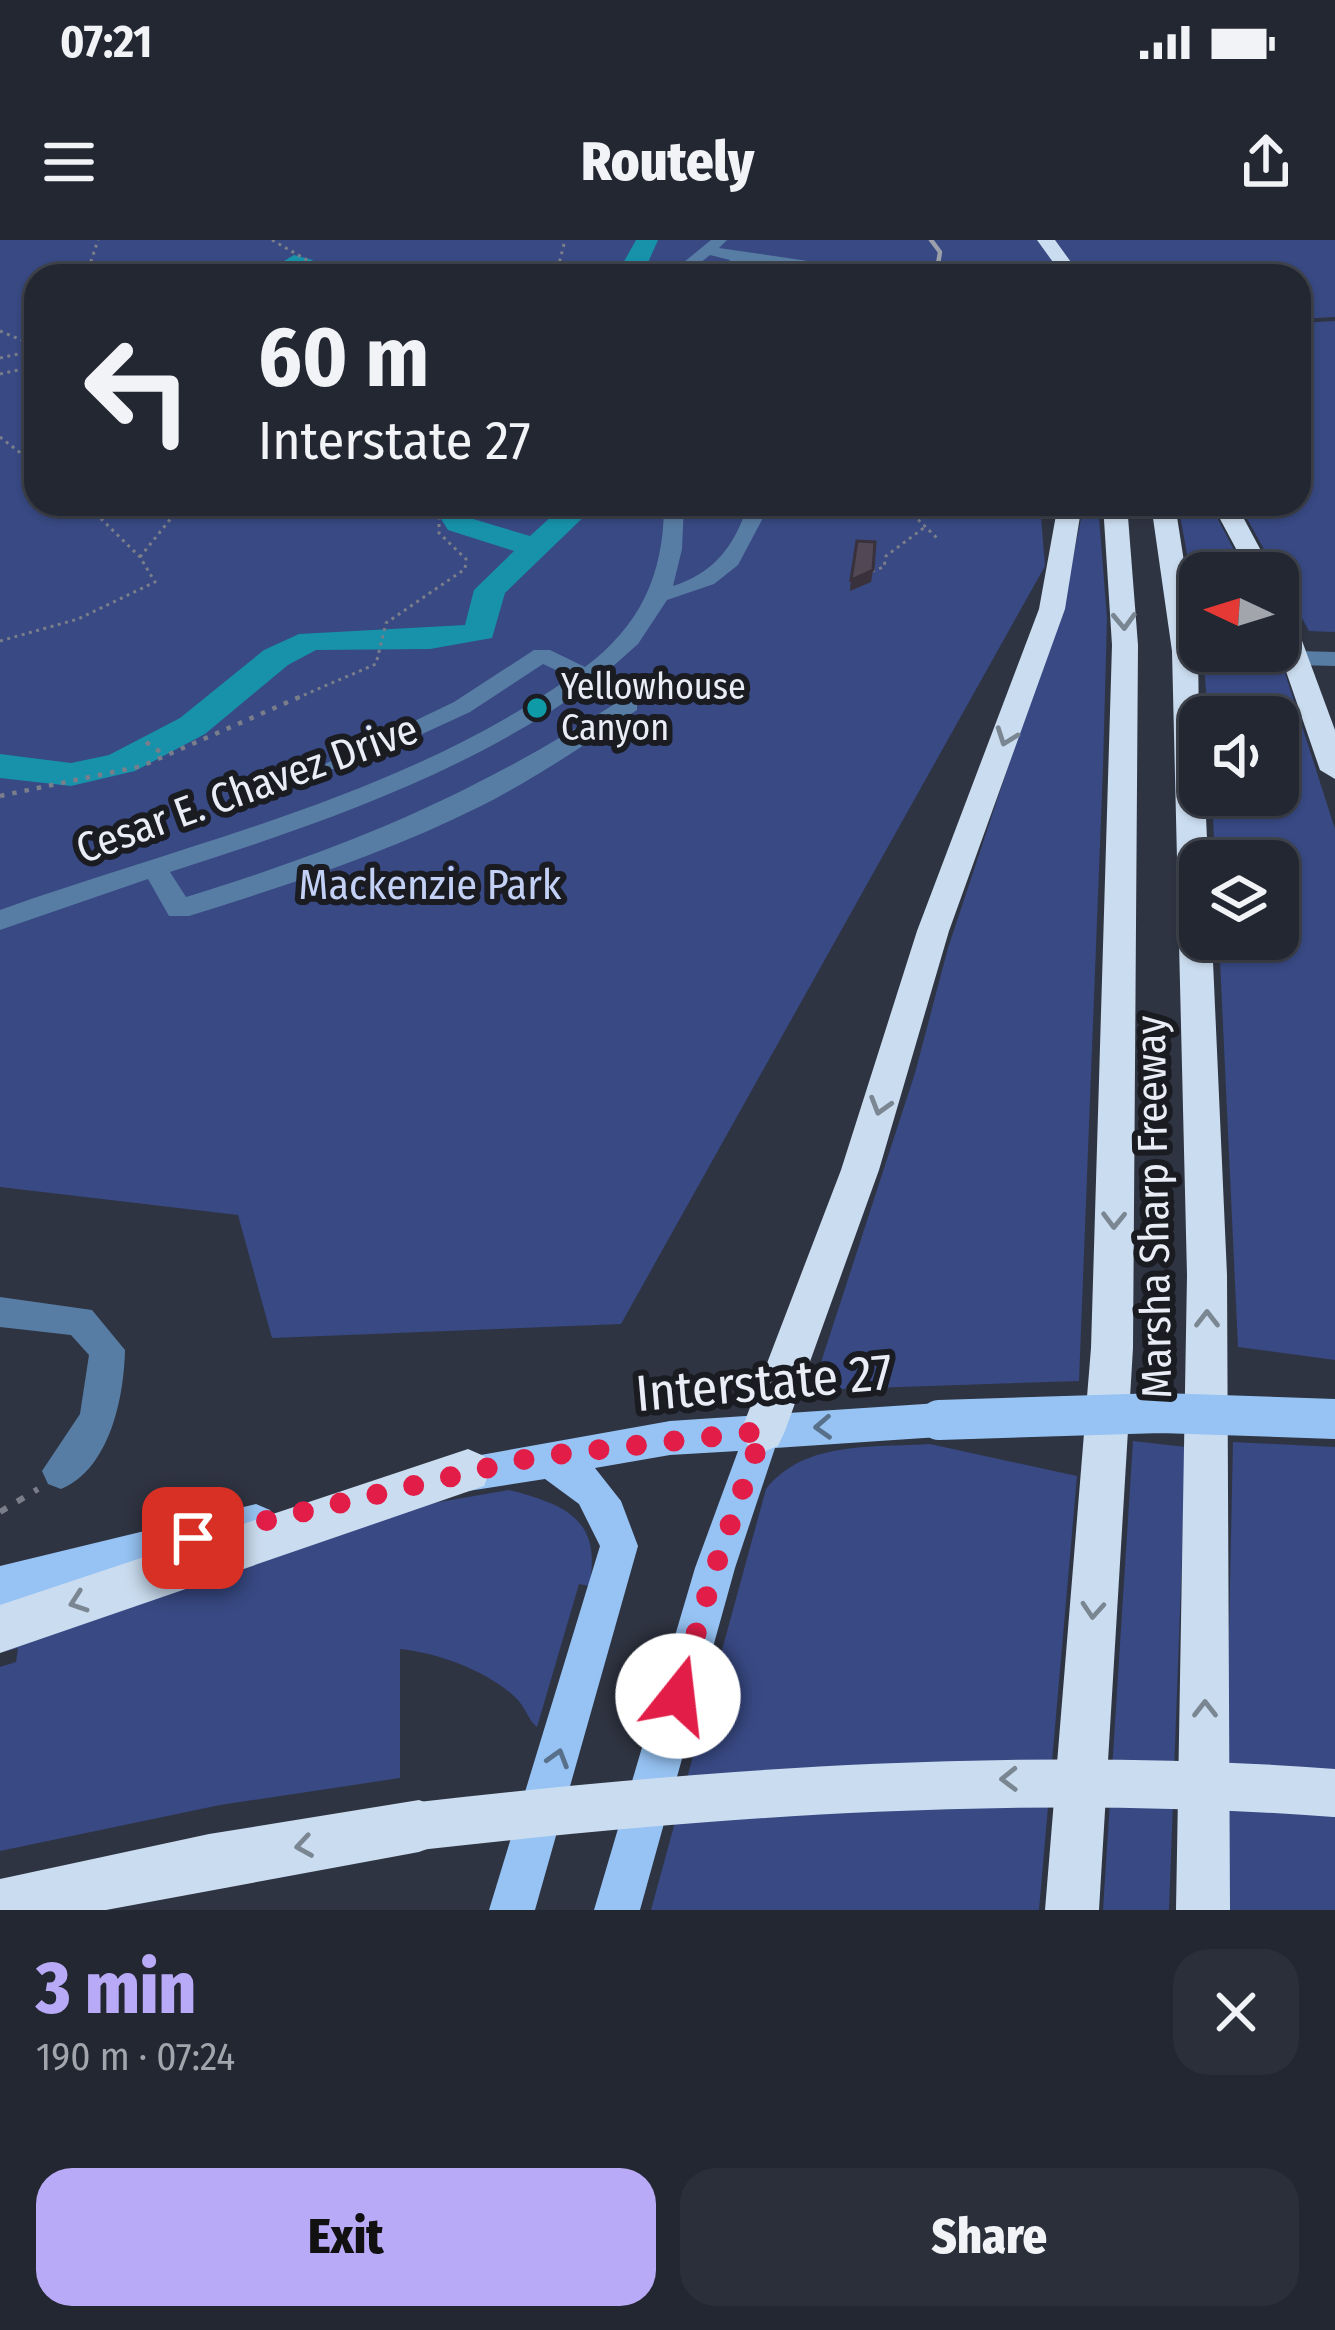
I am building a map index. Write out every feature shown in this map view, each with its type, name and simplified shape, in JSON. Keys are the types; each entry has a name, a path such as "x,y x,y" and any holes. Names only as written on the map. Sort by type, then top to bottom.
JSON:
{"highway":[{"path":"1022,240 1036,263"},
{"path":"763,1431 860,1170 933,931 1052,609 1068,516"},
{"name":"Marsha Sharp Freeway","path":"1072,1910 1112,1348 1125,645 1116,516"},
{"name":"Marsha Sharp Freeway","path":"1165,516 1185,651 1207,1275 1203,1910"},
{"path":"1230,516 1249,552"},
{"path":"1299,661 1335,770"},
{"path":"0,1629 468,1471"},
{"path":"0,1906 209,1861 419,1826 888,1782 1096,1779 1335,1793"}],"main road":[{"name":"Interstate 27","path":"0,1586 534,1457 763,1431 939,1420 1142,1413 1335,1419"},
{"path":"617,1910 715,1568 763,1431"},
{"path":"512,1910 619,1546 597,1492 576,1473 534,1457"}],"street":[{"path":"713,245 757,264"},
{"path":"735,264 741,258"},
{"name":"Cesar E. Chavez Drive","path":"0,920 292,824 401,779 516,723 587,676 631,639 658,596 673,549 674,516"},
{"path":"658,596 698,590 719,574 754,516"},
{"path":"154,867 179,909 379,842 512,779 628,705 587,676 542,656 462,707 337,764"},
{"path":"1299,658 1335,659"},
{"path":"0,1312 56,1314 80,1321 107,1350 105,1404 89,1437 61,1471"}],"path":[{"path":"272,240 314,264"},
{"path":"0,437 24,456"},
{"path":"0,641 79,620 144,591 157,579 100,516"},
{"path":"140,557 174,516"},
{"path":"0,796 130,770 370,668 383,650 386,623 466,569 466,559 439,533 437,516"},
{"path":"861,516 895,516"},
{"path":"914,516 939,540"},
{"path":"861,574 884,567 886,556 925,527"},
{"path":"146,742 166,757"},
{"path":"0,1513 61,1471"}],"green space":[{"name":"Mackenzie Park","path":"0,240 1335,240 1335,317 1311,318 1311,264 24,264 24,516 1041,516 1045,566 621,1324 272,1338 238,1215 0,1187"},
{"path":"1335,321 1335,632 1309,631 1299,613 1299,552 1265,552 1246,516 1311,516 1311,322"},
{"path":"1082,516 1099,516 1107,618 1079,1381 812,1390 915,1073 948,948 1066,592"},
{"path":"1180,516 1216,516 1235,552 1187,552"},
{"path":"1205,672 1285,672 1292,696 1206,696"},
{"path":"1299,717 1335,829 1335,1360 1238,1347 1220,960 1299,960 1299,840 1214,840 1213,816 1299,816"},
{"path":"1133,1441 1186,1447 1169,1910 1103,1910"},
{"path":"1233,1442 1335,1447 1335,1910 1223,1910"},
{"path":"930,1444 1077,1476 1039,1910 651,1910 766,1489 782,1473 820,1454"},
{"path":"509,1490 563,1509 585,1530 590,1545 589,1586 579,1584 537,1727 515,1697 477,1671 400,1649 400,1778 220,1805 0,1851 0,1667 16,1662 18,1648 0,1653 375,1513"}],"building":[{"path":"857,541 875,542 873,570 851,580"}],"waterway":[{"path":"639,264 647,240"},
{"path":"294,264 302,260"},
{"path":"454,516 459,524 511,537 533,550"},
{"path":"533,550 569,516"},
{"path":"0,766 71,774 97,771 147,753 235,695 276,657 311,641 430,640 480,631 490,590 533,550"}],"railway":[{"path":"931,240 940,252 938,264"}],"place":[{"name":"Yellowhouse Canyon","path":"537,708"}],"route":[{"path":"193,1538 534,1457 763,1431 715,1568 678,1696"}]}
